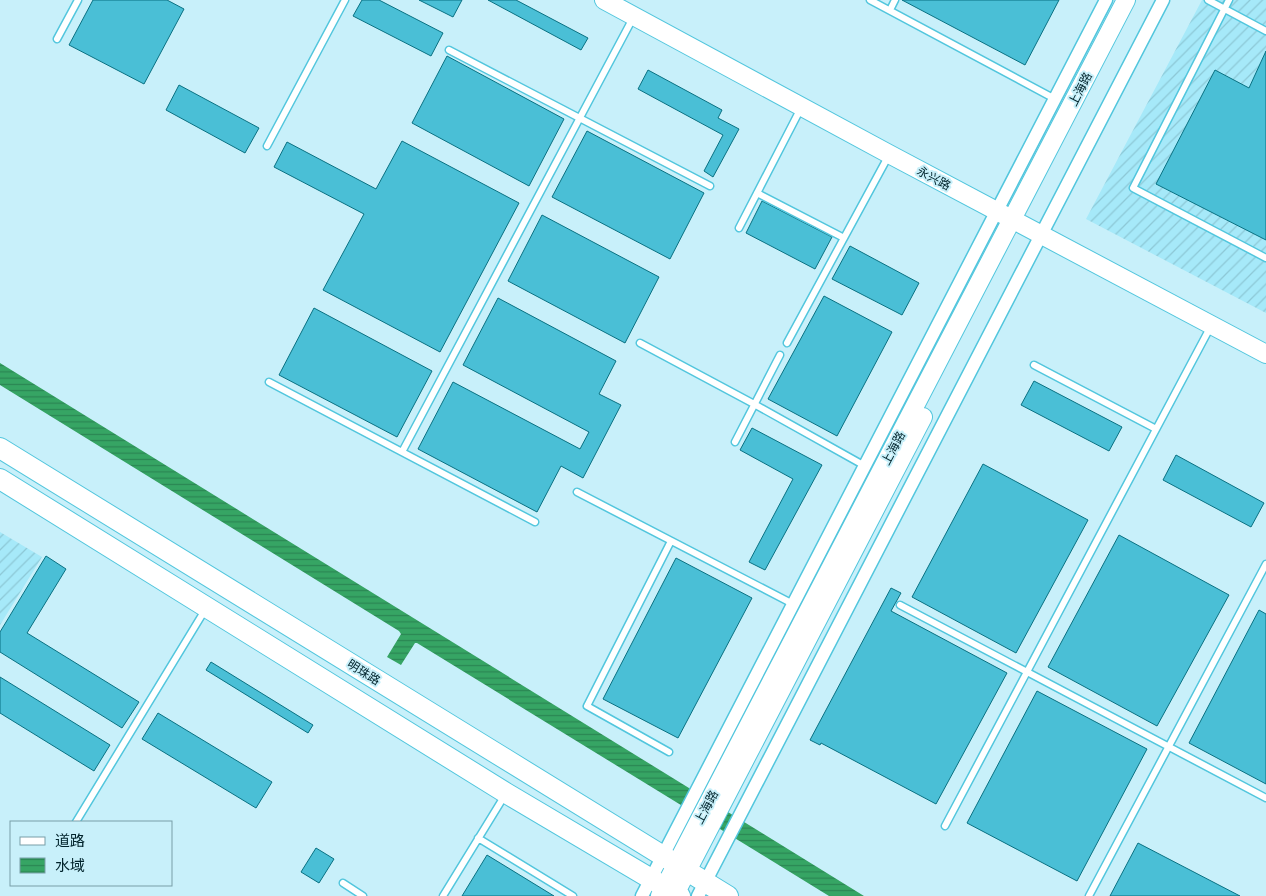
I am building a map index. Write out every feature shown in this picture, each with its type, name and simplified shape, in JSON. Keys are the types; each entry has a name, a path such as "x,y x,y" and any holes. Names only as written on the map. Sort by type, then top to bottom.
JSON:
{"main road":[{"name":"永兴路","path":"604,0 1266,354"},
{"name":"上海路","path":"1018,222 1126,0"},
{"name":"上海路","path":"664,892 675,863 1018,222 1140,0"},
{"name":"明珠路","path":"0,448 675,863 702,889 728,896"},
{"path":"0,479 664,892"}],"street":[{"path":"675,863 793,604 1106,0"},
{"path":"702,889 1163,0"}],"lane":[{"path":"57,39 78,0"},
{"path":"267,146 345,0"},
{"path":"870,0 1055,99"},
{"path":"890,10 895,0"},
{"path":"1208,0 1266,31"},
{"path":"1229,0 1133,188 1266,258"},
{"path":"402,452 634,16"},
{"path":"449,50 710,186"},
{"path":"739,228 802,107"},
{"path":"787,343 889,154"},
{"path":"758,192 844,238"},
{"path":"945,826 1211,325"},
{"path":"640,342 865,466"},
{"path":"734,442 780,355"},
{"path":"1034,365 1156,429"},
{"path":"269,382 535,522"},
{"path":"577,492 793,604"},
{"path":"669,752 587,706 671,541"},
{"path":"1089,896 1266,564"},
{"path":"900,605 1266,798"},
{"path":"77,821 206,607"},
{"path":"443,896 506,793"},
{"path":"478,838 573,896"},
{"path":"343,883 363,896"}],"shaded area":[{"path":"1202,0 1266,0 1266,313 1086,219"},
{"path":"0,532 42,557 0,625"}],"water":[{"path":"0,363 864,896 829,896 417,643 415,643 401,665 387,657 401,634 399,631 0,385"}],"building":[{"path":"93,0 167,0 184,9 144,84 69,45"},
{"path":"362,0 379,0 443,33 431,56 353,16"},
{"path":"419,0 462,0 453,17"},
{"path":"488,0 516,0 588,38 581,50"},
{"path":"902,0 1059,0 1025,65"},
{"path":"1266,51 1266,240 1156,184 1215,70 1249,88"},
{"path":"447,56 564,119 529,186 412,123"},
{"path":"648,70 722,110 718,118 739,129 713,177 704,171 723,135 638,89"},
{"path":"179,85 259,128 245,153 166,110"},
{"path":"587,131 704,193 670,259 552,197"},
{"path":"402,141 519,203 440,352 323,290 364,214 274,167 287,142 376,189"},
{"path":"762,201 832,237 815,269 746,233"},
{"path":"542,215 659,277 625,343 508,281"},
{"path":"850,246 919,283 902,315 832,279"},
{"path":"824,296 892,332 837,436 768,399"},
{"path":"498,298 616,361 599,394 621,405 583,478 561,466 537,512 418,449 453,382 580,449 589,432 463,365"},
{"path":"314,308 432,371 397,437 279,375"},
{"path":"1034,381 1122,427 1109,451 1021,405"},
{"path":"752,428 822,465 765,570 749,562 793,479 740,450"},
{"path":"1176,455 1264,503 1251,527 1163,480"},
{"path":"983,464 1088,520 1016,653 912,597"},
{"path":"1119,535 1229,595 1157,726 1048,667"},
{"path":"46,556 66,569 27,633 139,702 122,728 0,652 0,632"},
{"path":"676,558 752,598 678,738 603,699"},
{"path":"891,588 901,593 891,611 1007,673 936,804 821,743 820,745 810,740"},
{"path":"1259,610 1266,614 1266,784 1189,743"},
{"path":"211,662 313,725 308,733 206,670"},
{"path":"0,677 110,745 94,771 0,713"},
{"path":"1037,691 1147,749 1077,881 967,823"},
{"path":"158,713 272,782 256,808 142,739"},
{"path":"1138,843 1240,896 1110,896"},
{"path":"316,848 334,859 319,883 301,872"},
{"path":"487,855 554,896 462,896"}]}
